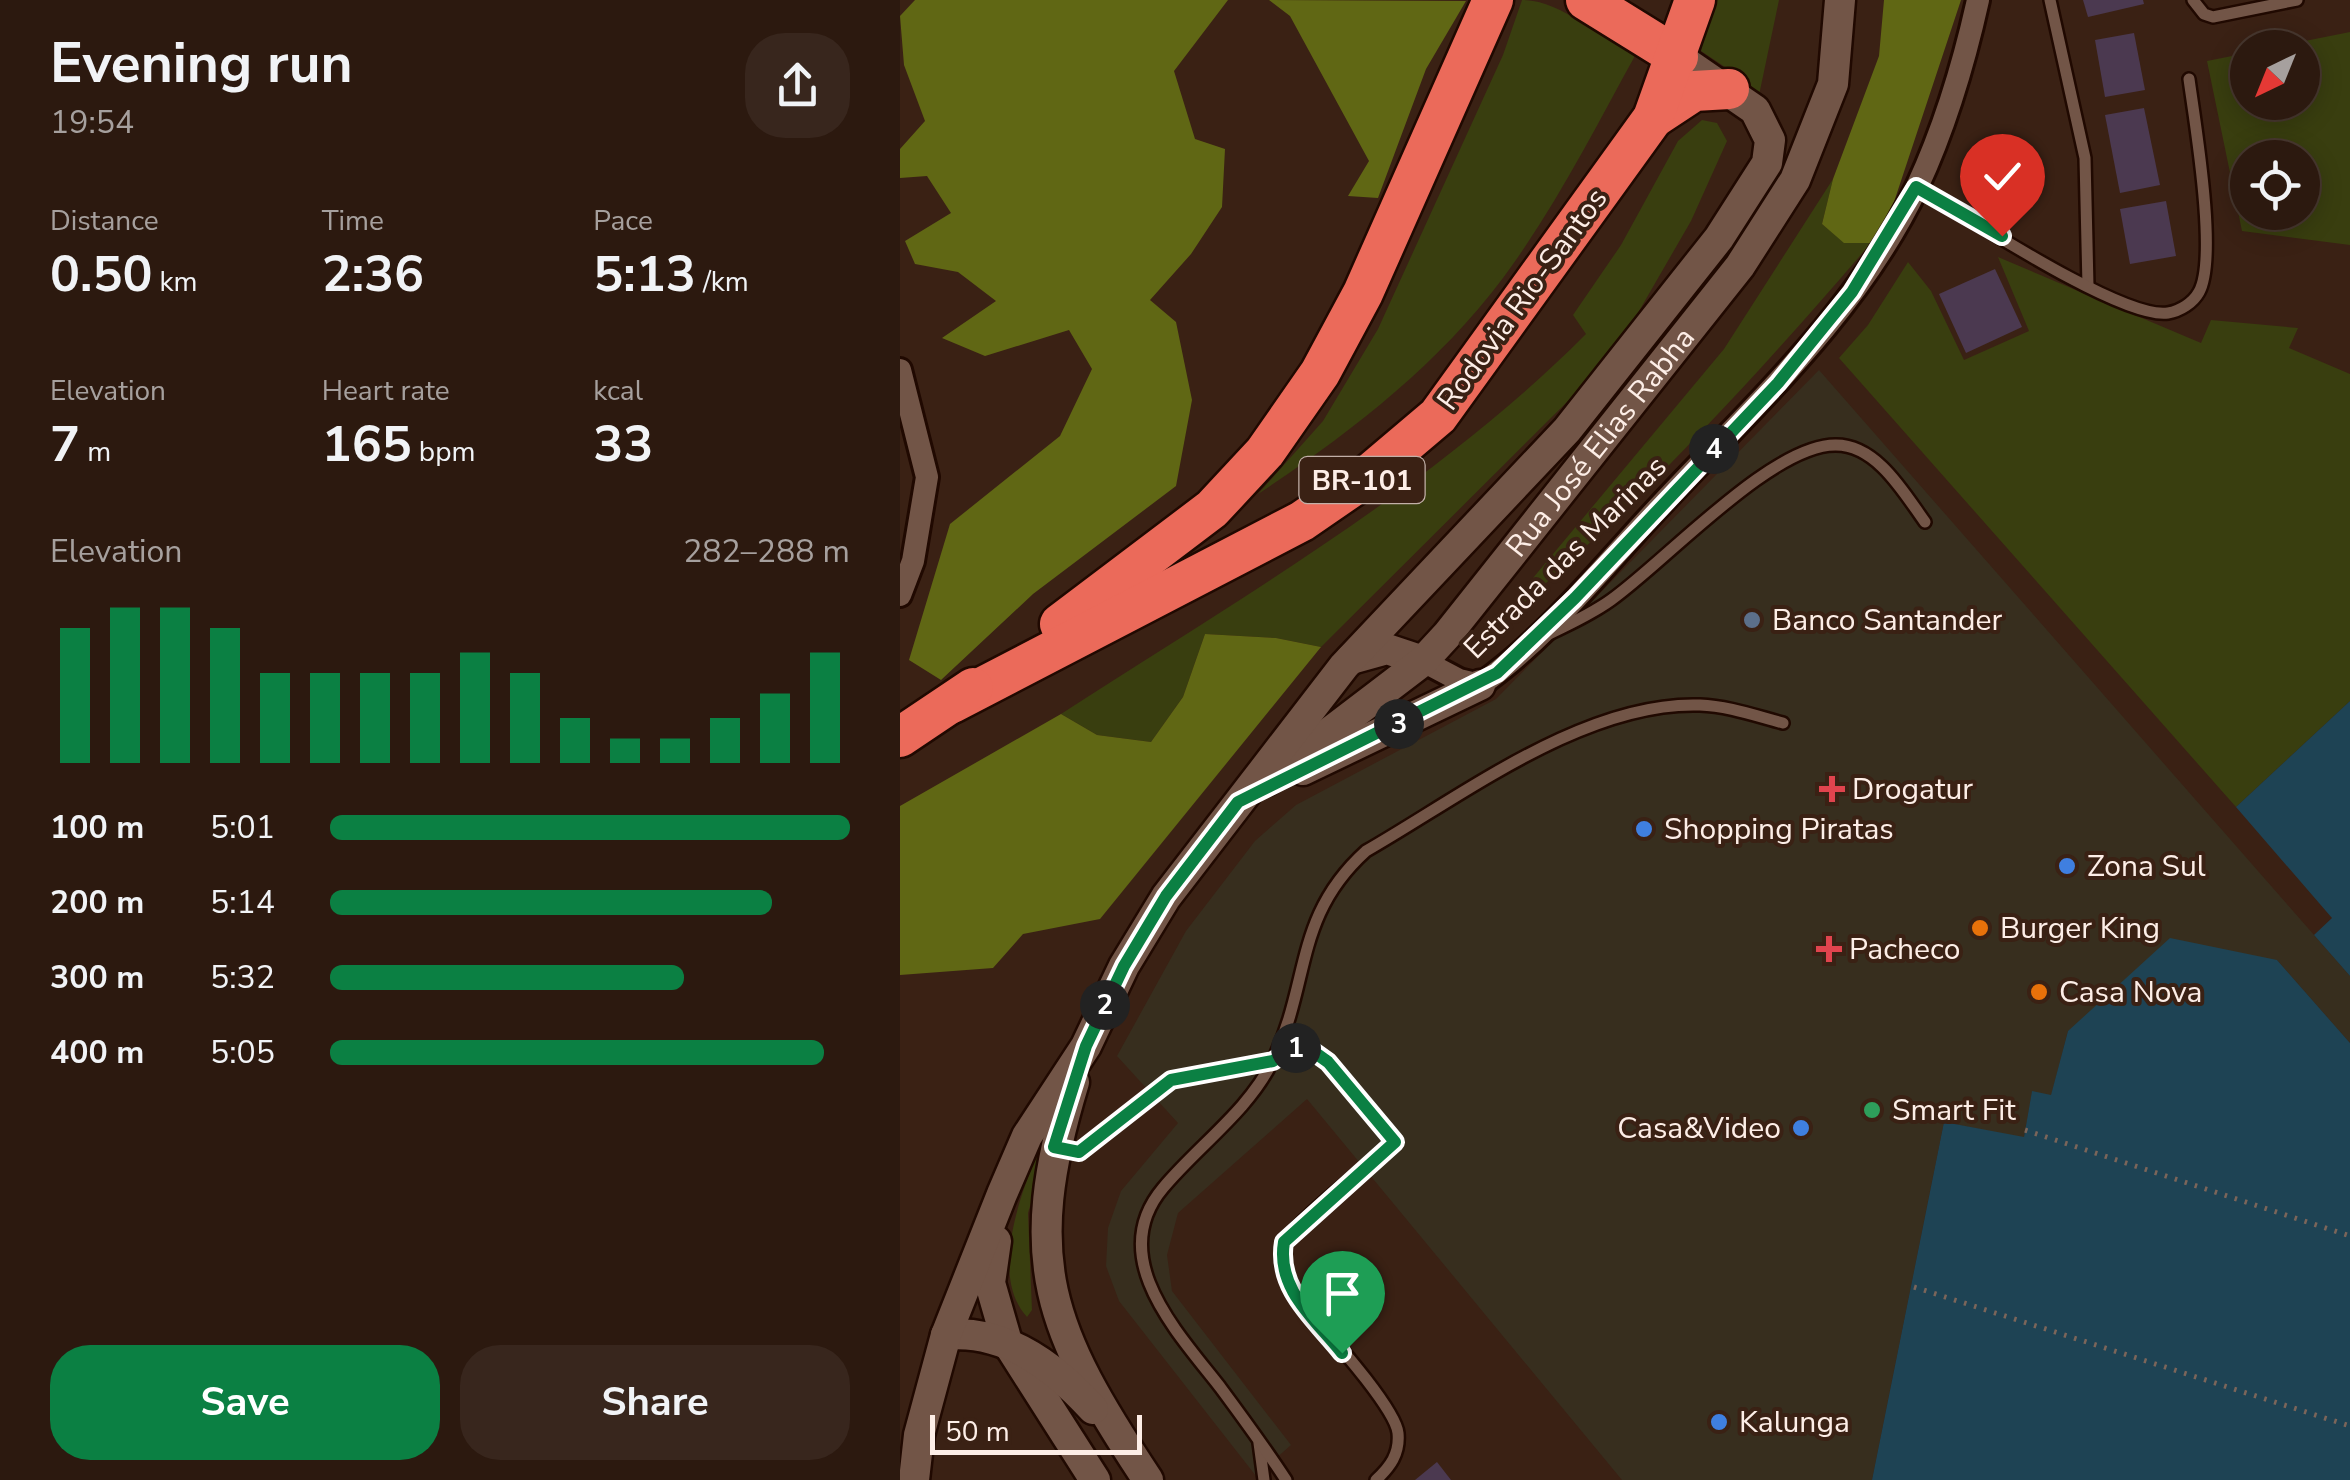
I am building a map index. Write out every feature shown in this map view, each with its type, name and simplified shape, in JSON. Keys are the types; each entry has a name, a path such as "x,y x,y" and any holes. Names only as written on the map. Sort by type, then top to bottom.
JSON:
{"highway":[{"name":"Rodovia Rio-Santos","path":"900,737 952,704 1196,522 1266,452 1320,373 1363,293 1492,0"},
{"path":"1586,0 1678,57"},
{"name":"BR-101","path":"1678,57 1696,0"},
{"name":"Rodovia Rio-Santos","path":"952,704 1302,521 1366,478 1438,416 1654,118 1678,57"},
{"path":"1654,118 1694,91 1728,89"}],"main road":[{"name":"Rua José Elias Rabha","path":"1238,802 1423,661 1740,266 1795,180 1833,84 1840,0"},
{"name":"Rua José Elias Rabha","path":"914,1480 919,1435 946,1335 1002,1194 1028,1136 1086,1046 1124,966 1166,896 1352,659 1567,430 1718,238 1766,163 1770,140 1755,110 1678,57"},
{"path":"1238,802 1470,683 1449,662 1447,635"},
{"path":"1352,659 1387,650 1423,661"},
{"path":"1086,1046 1054,1147 1044,1222 1047,1279 1067,1342 1148,1480"},
{"path":"1002,1194 990,1284 1007,1342 1095,1480"},
{"path":"946,1335 978,1333 1007,1342 1075,1389 1126,1447"}],"street":[{"name":"Estrada das Marinas","path":"1470,683 1525,646 1778,383 1852,292 1916,187 1964,64 1978,0"},
{"path":"900,370 927,477 912,560 900,596"},
{"path":"1423,661 1470,683"}],"lane":[{"path":"2050,0 2085,158 2090,222 2088,286"},
{"path":"2193,0 2204,14 2213,17 2297,0"},
{"path":"1916,187 2111,298 2160,313 2188,305 2200,291 2207,261 2189,80"},
{"path":"1525,646 1610,600 1726,505 1807,450 1838,444 1866,454 1890,474 1925,522"},
{"path":"1286,1480 1168,1321 1146,1277 1140,1245 1143,1224 1159,1192 1257,1088 1273,1061 1294,1004 1310,932 1323,901 1345,870 1366,851 1543,747 1620,718 1699,704 1782,723"},
{"path":"1273,1061 1291,1049 1307,1047 1328,1062 1395,1142 1284,1242 1280,1266 1291,1290 1394,1416 1397,1452 1389,1468 1376,1480"},
{"path":"1258,1438 1264,1480"}],"path":[{"path":"1054,1147 1079,1152 1171,1080 1273,1061"},
{"path":"2025,1130 2350,1236"},
{"path":"1914,1286 2350,1426"}],"shaded area":[{"path":"1819,370 2350,976 2350,1043 2277,960 2068,1031 2051,1096 2032,1092 2024,1138 1944,1122 1872,1480 1622,1480 1307,1099 1178,1213 1167,1255 1172,1291 1291,1445 1256,1476 1119,1301 1106,1266 1108,1228 1121,1191 1178,1123 1117,1056 1186,931 1255,841 1296,805 1496,699"}],"green space":[{"path":"915,0 1228,0 1174,71 1195,139 1225,149 1222,207 1191,254 1150,300 1176,322 1192,400 1176,486 1033,594 941,680 909,660 950,524 1060,436 1092,369 1069,330 985,356 942,338 996,301 958,272 915,264 905,241 951,213 927,176 900,178 900,149 925,121 904,65 900,16"},
{"path":"1269,0 1466,1 1426,69 1378,198 1348,196 1369,161 1290,16"},
{"path":"1522,0 1552,6 1636,54 1540,224 1477,310 1390,396 1258,494 1323,421 1378,329 1503,55"},
{"path":"1714,0 1779,0 1758,100 1737,75 1701,51"},
{"path":"1884,0 1961,0 1890,214 1871,243 1844,243 1822,224 1833,179 1879,56"},
{"path":"2350,32 2350,245 2242,231 2320,230 2320,140 2230,140 2230,173 2207,61 2230,56 2230,120 2320,120 2320,38"},
{"path":"1702,120 1717,123 1727,141 1691,221 1635,318 1572,397 1321,647 1276,638 1205,634 1183,697 1151,742 1097,735 1061,714 1334,538 1465,441 1527,389 1586,334 1573,315 1621,245 1678,141"},
{"path":"1833,179 1822,224 1844,242 1871,243 1780,347 1637,498 1483,638 1724,349"},
{"path":"1998,257 2201,343 2211,320 2298,328 2289,348 2350,374 2350,701 2236,807 1839,358 1868,325 1908,262 1931,291 1964,360 2029,331"},
{"path":"1205,634 1276,638 1321,647 1100,919 1023,934 993,968 900,975 900,806 1061,714 1097,735 1151,742 1183,697"},
{"path":"1063,1099 1028,1213 1032,1310 1027,1317 1014,1295 1009,1269 1011,1239 1028,1177"}],"water":[{"path":"2350,701 2350,976 2314,935 2332,918 2236,807"},
{"path":"2170,938 2277,960 2350,1043 2350,1480 1872,1480 1944,1122 2024,1137 2032,1091 2051,1095 2068,1031"}],"building":[{"path":"2083,0 2143,0 2144,4 2088,17"},
{"path":"2134,33 2145,90 2105,97 2095,40"},
{"path":"2144,108 2160,185 2120,193 2105,115"},
{"path":"2166,201 2176,256 2130,264 2120,209"},
{"path":"1995,269 2022,327 1966,353 1939,294"},
{"path":"1437,1462 1451,1480 1415,1480"}],"place":[{"name":"Banco Santander","path":"1752,620"},
{"name":"Drogatur","path":"1832,789"},
{"name":"Shopping Piratas","path":"1644,829"},
{"name":"Zona Sul","path":"2067,866"},
{"name":"Burger King","path":"1980,928"},
{"name":"Pacheco","path":"1829,949"},
{"name":"Casa Nova","path":"2039,992"},
{"name":"Smart Fit","path":"1872,1110"},
{"name":"Casa&Video","path":"1801,1128"},
{"name":"Kalunga","path":"1719,1422"}],"route":[{"path":"1342,1353 1291,1290 1280,1266 1284,1242 1395,1142 1328,1062 1307,1047 1291,1049 1273,1061 1171,1080 1079,1152 1054,1147 1086,1046 1124,966 1166,896 1238,802 1480,685 1575,598 1778,383 1852,292 1916,187 2002,236"}]}
